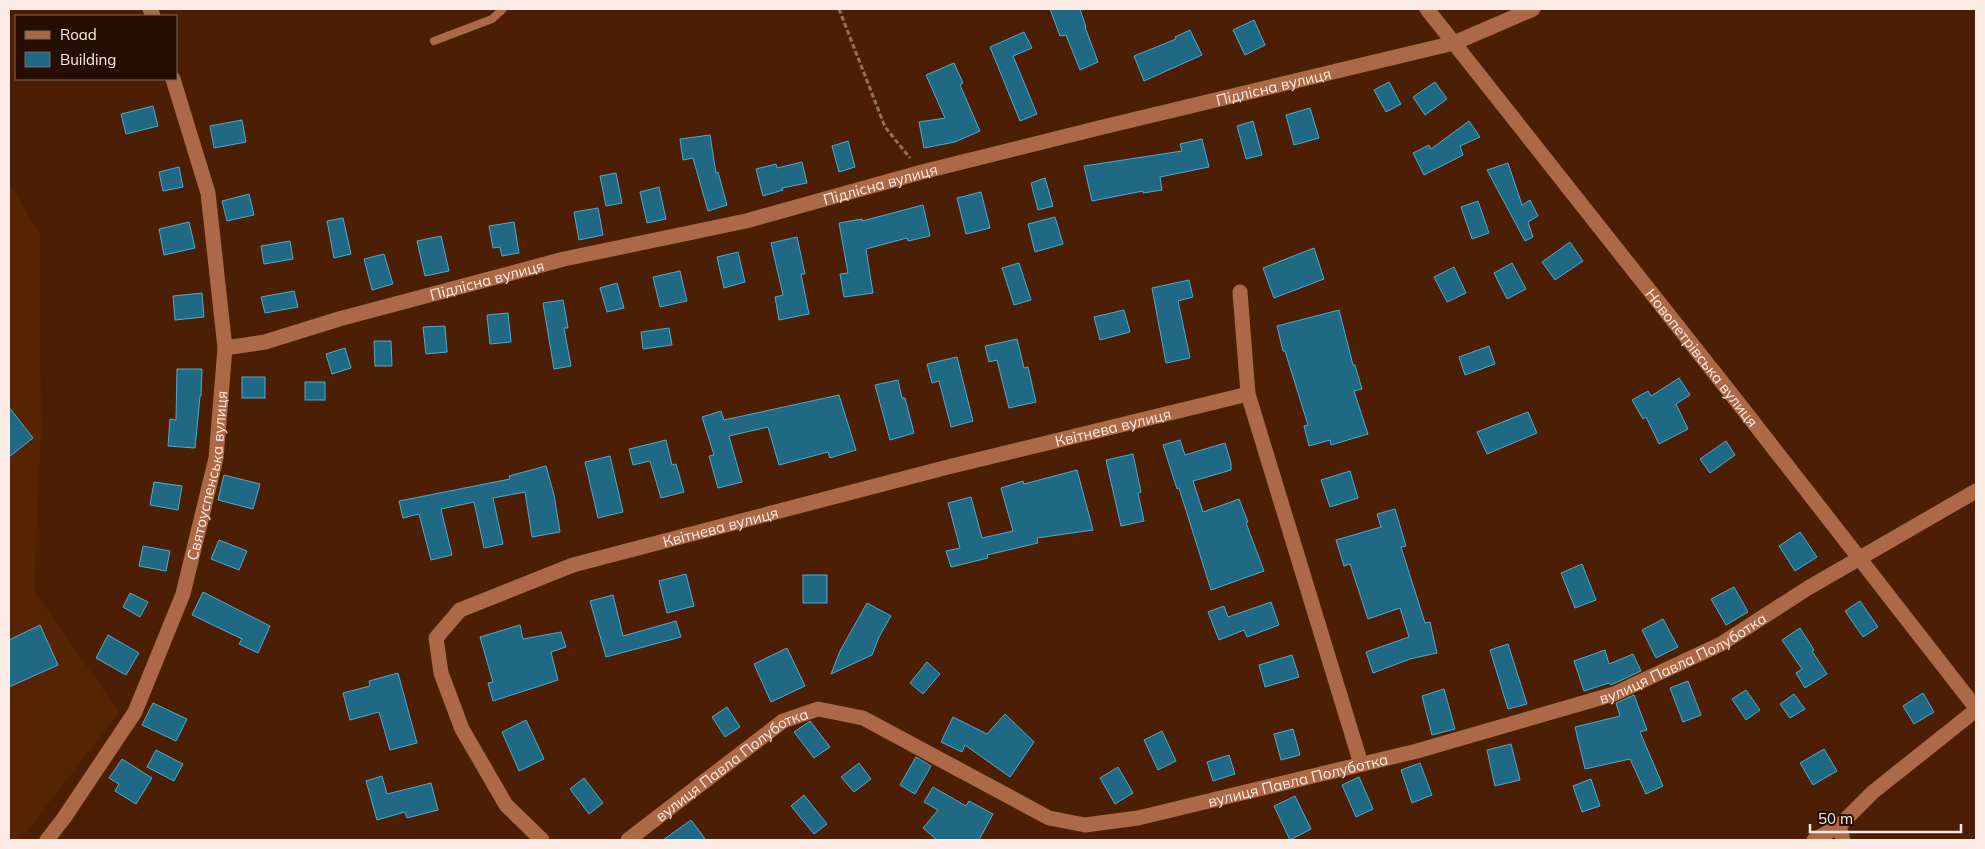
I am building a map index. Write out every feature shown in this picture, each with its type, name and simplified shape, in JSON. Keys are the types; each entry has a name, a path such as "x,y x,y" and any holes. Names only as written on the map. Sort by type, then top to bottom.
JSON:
{"street":[{"name":"Новопетрівська вулиця","path":"1427,9 1860,557 1976,709"},
{"name":"Підлісна вулиця","path":"225,348 266,342 339,319 564,258 746,221 922,172 1454,43 1533,9"},
{"name":"Святоуспенська вулиця","path":"47,840 64,818 135,712 183,594 216,458 225,348 208,193 173,80"},
{"path":"1240,292 1248,394 1361,764"},
{"name":"Квітнева вулиця","path":"542,840 506,805 462,729 441,673 436,638 460,610 573,565 948,467 1248,394"},
{"name":"вулиця Павла Полуботка","path":"628,840 783,721 818,709 863,718 1049,818 1085,825 1138,818 1417,750 1614,694 1721,644 1860,557 1976,492"},
{"path":"1814,840 1841,833 1873,792 1976,709"}],"lane":[{"path":"434,41 492,19 503,9"}],"path":[{"path":"839,9 885,127 922,172"}],"shaded area":[{"path":"9,183 40,234 41,435 34,591 119,712 20,840 9,840"}],"building":[{"path":"1050,9 1080,9 1098,62 1080,70 1066,35 1060,36"},
{"path":"1254,20 1265,45 1245,55 1233,30"},
{"path":"1190,30 1202,55 1144,81 1134,56 1176,39 1175,37"},
{"path":"1024,32 1032,48 1013,56 1037,114 1020,121 990,47"},
{"path":"954,63 963,83 960,85 980,131 955,142 924,148 919,122 945,118 926,75"},
{"path":"1389,82 1401,104 1386,112 1374,90"},
{"path":"1435,82 1447,99 1425,115 1413,97"},
{"path":"153,106 158,126 126,134 121,114"},
{"path":"1310,108 1319,138 1294,145 1286,115"},
{"path":"242,120 246,142 214,148 210,126"},
{"path":"1253,121 1262,155 1246,159 1237,126"},
{"path":"1469,121 1480,137 1460,146 1463,155 1424,175 1413,153 1429,145 1431,149"},
{"path":"710,135 716,173 718,172 727,205 708,211 693,158 683,160 680,139"},
{"path":"1202,139 1209,167 1160,177 1162,190 1143,193 1143,191 1092,201 1084,166 1182,151 1180,144"},
{"path":"848,141 855,167 839,172 832,146"},
{"path":"802,162 807,183 782,188 783,190 763,196 756,169 776,164 777,168"},
{"path":"1508,163 1522,205 1530,200 1538,216 1528,222 1533,237 1525,241 1487,170"},
{"path":"179,167 183,187 163,191 159,172"},
{"path":"616,173 622,203 606,206 600,176"},
{"path":"1045,178 1053,206 1038,210 1031,183"},
{"path":"659,187 666,219 647,223 640,192"},
{"path":"981,192 990,228 966,234 957,198"},
{"path":"249,194 254,215 227,221 222,201"},
{"path":"1478,201 1489,233 1472,239 1461,207"},
{"path":"923,205 930,236 908,241 907,238 866,249 873,293 844,297 840,274 848,273 839,223 862,219 862,221"},
{"path":"598,208 603,235 579,240 574,212"},
{"path":"1055,217 1063,244 1035,252 1028,224"},
{"path":"343,218 351,254 334,258 327,221"},
{"path":"189,222 195,248 164,255 159,229"},
{"path":"514,222 519,253 502,256 500,247 493,248 489,226"},
{"path":"441,236 449,271 425,276 417,241"},
{"path":"797,237 805,274 801,274 809,314 779,320 775,297 783,295 771,243"},
{"path":"290,241 293,259 264,264 261,246"},
{"path":"1570,242 1583,261 1555,280 1542,262"},
{"path":"1314,248 1324,279 1274,298 1263,268"},
{"path":"738,252 745,282 724,288 717,257"},
{"path":"384,254 393,284 372,290 364,259"},
{"path":"1019,263 1031,300 1014,305 1002,268"},
{"path":"1512,263 1526,289 1507,299 1494,273"},
{"path":"1454,267 1466,293 1447,302 1434,277"},
{"path":"680,271 687,301 660,307 653,277"},
{"path":"1189,280 1193,297 1178,301 1190,358 1166,363 1152,288"},
{"path":"617,283 624,308 607,312 600,288"},
{"path":"294,291 298,307 265,313 261,297"},
{"path":"202,293 204,317 175,320 173,296"},
{"path":"563,300 568,328 564,328 571,366 554,369 543,303"},
{"path":"1124,310 1130,332 1100,340 1094,317"},
{"path":"1339,310 1353,365 1355,365 1362,389 1354,391 1368,434 1331,445 1330,440 1309,446 1304,426 1308,425 1285,351 1283,351 1277,326"},
{"path":"508,313 511,342 490,344 487,315"},
{"path":"445,326 447,352 426,354 423,327"},
{"path":"669,328 672,345 643,349 641,332"},
{"path":"1017,339 1024,368 1028,367 1036,402 1009,408 997,360 989,362 985,346"},
{"path":"374,341 391,341 392,366 375,366"},
{"path":"1489,346 1495,364 1465,375 1459,357"},
{"path":"345,348 351,368 332,374 326,354"},
{"path":"957,357 973,421 951,427 939,381 932,383 927,364"},
{"path":"177,369 202,369 195,448 168,446 170,419 176,420"},
{"path":"242,377 265,377 265,398 242,398"},
{"path":"1679,378 1690,395 1676,404 1688,429 1659,444 1646,417 1643,419 1632,400 1648,391 1651,396"},
{"path":"898,380 914,433 890,440 875,385"},
{"path":"305,382 325,382 325,400 305,400"},
{"path":"839,395 856,450 830,458 828,452 779,465 768,427 729,436 742,482 718,488 709,456 714,455 702,417 721,411 724,420"},
{"path":"9,407 33,438 9,457"},
{"path":"1528,412 1537,433 1487,454 1477,432"},
{"path":"666,440 672,465 676,464 684,492 661,498 650,461 633,465 629,449"},
{"path":"1180,440 1185,455 1225,443 1231,463 1231,470 1193,481 1203,512 1239,499 1264,571 1211,590 1179,488 1177,489 1163,445"},
{"path":"1726,441 1735,455 1710,473 1700,459"},
{"path":"1133,454 1141,492 1138,493 1144,521 1121,526 1106,460"},
{"path":"610,456 623,512 598,518 585,462"},
{"path":"546,466 554,495 560,532 532,537 525,492 493,498 503,544 484,548 474,502 441,509 452,555 431,560 419,514 403,518 399,501 510,479 509,476"},
{"path":"1077,470 1093,530 1037,538 1038,543 987,555 988,558 951,567 946,551 960,548 948,503 971,497 982,538 1013,531 1001,488 1023,481 1024,484"},
{"path":"1350,471 1358,498 1330,507 1321,480"},
{"path":"224,475 260,484 253,509 218,500"},
{"path":"154,482 182,486 178,510 150,505"},
{"path":"1395,509 1406,546 1401,547 1425,623 1430,622 1437,653 1410,659 1373,673 1366,652 1409,637 1400,608 1368,619 1350,564 1344,566 1336,540 1381,527 1377,514"},
{"path":"1800,532 1817,557 1795,571 1779,546"},
{"path":"219,540 247,551 239,570 211,559"},
{"path":"143,546 170,551 166,571 139,566"},
{"path":"1582,564 1596,600 1575,608 1561,573"},
{"path":"686,574 694,606 667,613 659,581"},
{"path":"803,575 827,575 827,603 803,603"},
{"path":"1734,587 1748,612 1726,625 1711,599"},
{"path":"203,592 270,626 258,653 239,644 242,639 192,615"},
{"path":"130,593 148,602 140,617 123,607"},
{"path":"613,595 623,636 676,621 681,637 606,657 590,601"},
{"path":"1860,601 1878,627 1863,637 1845,611"},
{"path":"1271,602 1279,625 1247,637 1244,630 1219,640 1208,612 1224,606 1228,617"},
{"path":"867,603 891,616 879,637 872,655 831,674 840,651"},
{"path":"1663,619 1678,647 1656,658 1642,630"},
{"path":"40,625 58,665 9,687 9,640"},
{"path":"520,625 523,639 561,632 566,647 551,652 558,680 493,701 488,683 493,682 480,637"},
{"path":"1800,628 1827,674 1805,688 1796,673 1802,669 1782,640"},
{"path":"108,635 139,653 126,675 96,658"},
{"path":"1508,644 1527,704 1508,709 1490,650"},
{"path":"787,648 805,686 771,702 754,664"},
{"path":"1605,650 1609,664 1633,654 1641,671 1611,685 1609,683 1584,691 1574,661"},
{"path":"1292,655 1299,677 1265,687 1259,665"},
{"path":"927,662 940,674 923,694 910,683"},
{"path":"398,673 417,743 390,750 379,712 350,720 343,693 370,686 369,681"},
{"path":"1688,681 1701,715 1683,722 1670,688"},
{"path":"1444,689 1455,729 1432,735 1422,696"},
{"path":"1746,690 1760,710 1746,720 1732,699"},
{"path":"1923,693 1934,712 1914,724 1903,706"},
{"path":"1794,694 1805,709 1790,718 1780,704"},
{"path":"1634,695 1647,730 1640,732 1663,786 1646,794 1630,759 1585,769 1575,727 1620,716 1616,703"},
{"path":"153,703 187,719 176,741 142,725"},
{"path":"727,707 740,727 725,737 712,717"},
{"path":"1005,714 1034,742 1010,777 965,745 962,752 941,742 953,717 987,734"},
{"path":"526,720 544,759 519,771 502,732"},
{"path":"810,721 830,747 814,758 794,732"},
{"path":"1293,729 1300,755 1281,760 1274,734"},
{"path":"1162,731 1176,761 1158,770 1144,740"},
{"path":"1511,744 1520,780 1495,786 1487,750"},
{"path":"1824,749 1837,771 1813,785 1800,763"},
{"path":"156,750 183,764 174,781 147,767"},
{"path":"1229,755 1235,774 1213,781 1207,762"},
{"path":"916,757 931,766 915,794 900,785"},
{"path":"122,759 152,778 136,804 115,791 119,784 109,778"},
{"path":"859,763 871,779 854,792 841,777"},
{"path":"1420,763 1432,795 1412,803 1401,770"},
{"path":"1118,767 1133,793 1115,804 1100,778"},
{"path":"382,776 387,794 431,783 438,810 407,818 405,812 377,820 366,781"},
{"path":"1359,777 1373,809 1356,817 1342,785"},
{"path":"584,778 603,803 589,814 570,789"},
{"path":"1591,779 1600,806 1582,812 1573,786"},
{"path":"933,787 966,806 969,801 993,814 979,840 937,840 923,828 938,810 924,802"},
{"path":"804,795 827,824 814,834 791,806"},
{"path":"1295,796 1311,829 1290,840 1274,806"},
{"path":"691,820 706,840 663,840"}]}
